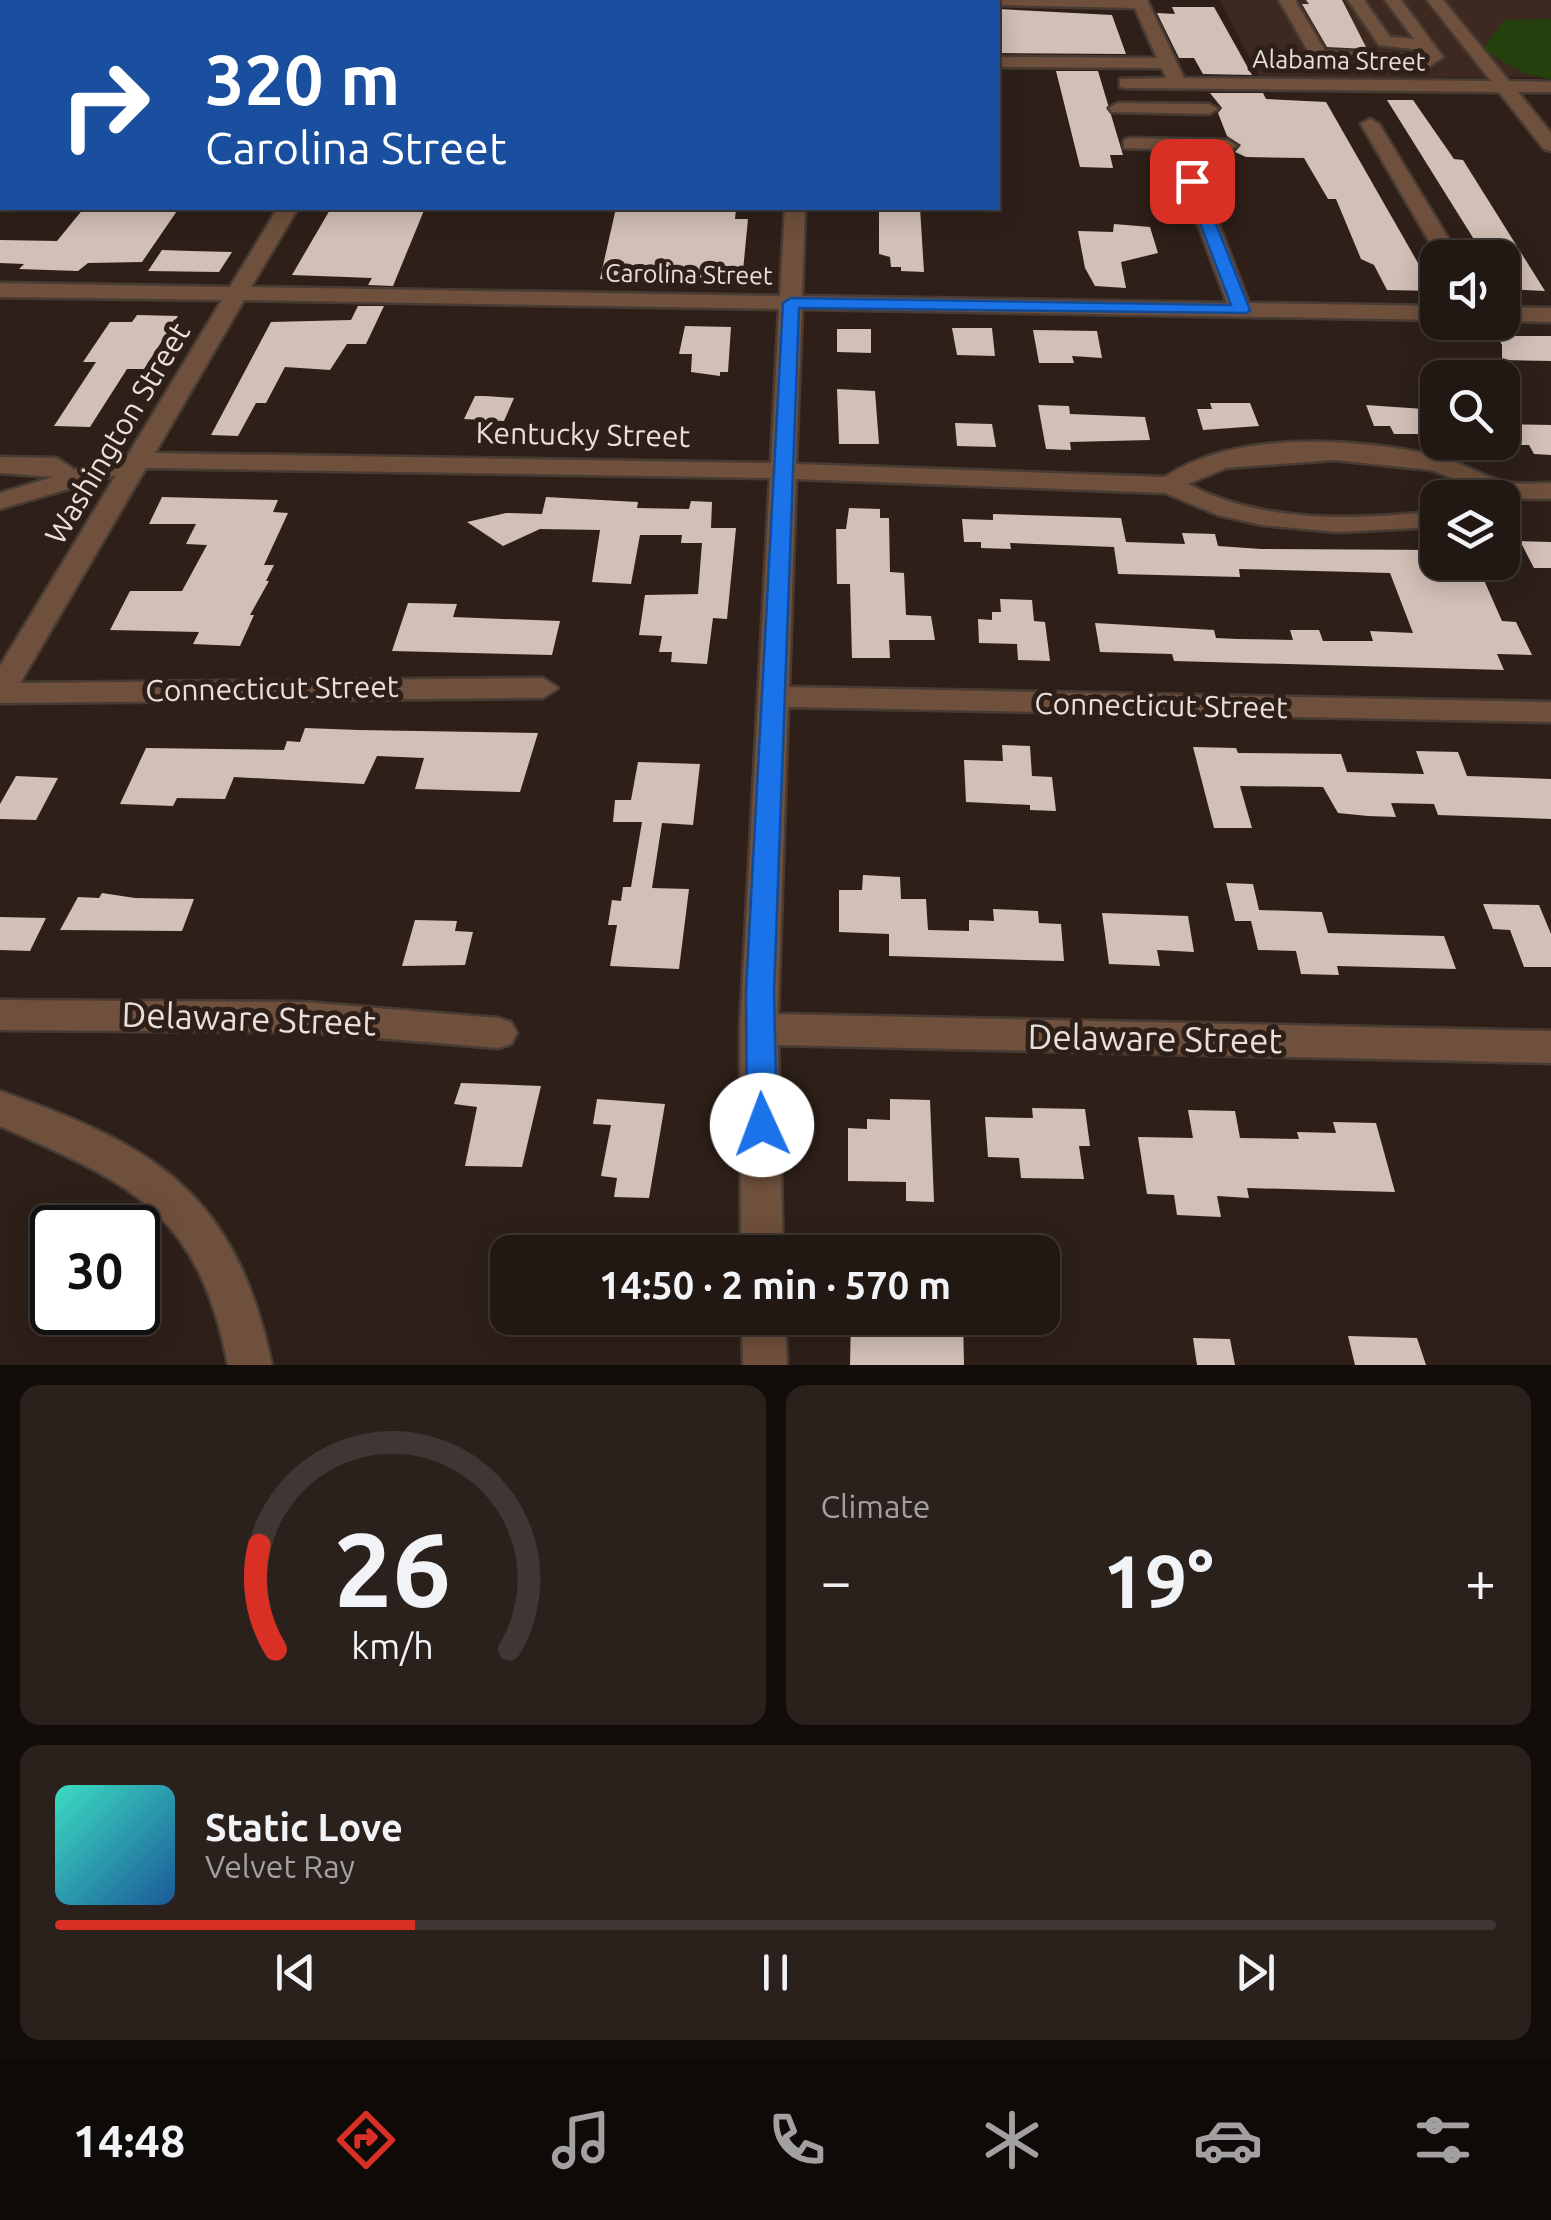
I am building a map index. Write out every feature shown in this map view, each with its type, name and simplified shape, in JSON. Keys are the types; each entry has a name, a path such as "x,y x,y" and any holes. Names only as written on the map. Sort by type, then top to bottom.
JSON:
{"street":[{"path":"1288,0 1319,56 1430,60 1435,57 1393,0"},
{"path":"1356,0 1385,41 1471,45"},
{"path":"1435,0 1551,144"},
{"path":"1000,3 1141,3 1177,83"},
{"path":"1000,62 1168,63"},
{"name":"Alabama Street","path":"1126,83 1551,86"},
{"path":"1154,83 1179,145"},
{"path":"1118,108 1209,109"},
{"path":"1370,124 1439,240"},
{"path":"1132,144 1228,146"},
{"path":"1192,181 1241,310"},
{"name":"Washington Street","path":"0,692 287,210"},
{"path":"762,1235 759,1029 795,210"},
{"name":"Carolina Street","path":"0,290 1420,313"},
{"path":"1520,314 1551,315"},
{"path":"1170,485 1182,473 1220,458 1328,455 1436,463 1471,480"},
{"name":"Kentucky Street","path":"0,501 138,460 784,471 1170,485 1211,506 1261,518 1420,519"},
{"path":"0,465 56,466 70,480"},
{"path":"1520,492 1551,490"},
{"name":"Connecticut Street","path":"0,692 543,688"},
{"name":"Connecticut Street","path":"772,697 1551,712"},
{"name":"Delaware Street","path":"0,1015 304,1017 498,1032"},
{"name":"Delaware Street","path":"759,1029 1551,1048"},
{"path":"0,1108 162,1190 208,1244 229,1284 250,1365"},
{"path":"764,1335 765,1365"}],"shaded area":[{"path":"1220,0 1551,0 1551,19 1504,20 1526,74 1539,77 1260,78"}],"green space":[{"path":"1551,19 1551,79 1526,74 1482,50 1504,20"}],"building":[{"path":"1306,0 1342,0 1367,49 1327,47 1302,4 1309,4"},
{"path":"1172,7 1214,7 1252,75 1203,74 1194,58 1179,58 1157,13 1175,14"},
{"path":"1000,9 1112,15 1126,54 1000,53"},
{"path":"1056,71 1098,71 1123,155 1110,155 1113,168 1080,167"},
{"path":"1210,93 1263,93 1266,99 1326,102 1420,266 1420,291 1387,290 1374,265 1361,259 1336,199 1328,199 1304,158 1246,157 1235,152 1241,145 1227,136 1218,113 1222,108"},
{"path":"1387,100 1413,100 1454,159 1463,160 1513,240 1474,240"},
{"path":"82,210 178,210 142,262 88,263 78,271 19,269 24,264 0,263 0,240 57,241"},
{"path":"330,210 424,210 393,286 368,285 372,278 292,275"},
{"path":"616,210 736,210 735,219 748,219 742,281 672,279 670,284 600,279"},
{"path":"879,210 920,210 924,272 891,267 890,257 879,254"},
{"path":"1114,224 1150,227 1158,253 1121,262 1126,288 1095,286 1085,268 1078,231 1113,232"},
{"path":"162,250 232,252 219,272 148,271"},
{"path":"1520,251 1545,291 1520,290"},
{"path":"358,306 384,306 366,344 347,344 330,370 285,367 266,403 256,403 238,436 211,435 271,322 351,320"},
{"path":"137,315 178,316 144,369 127,369 90,427 54,426 96,362 83,362 110,322 132,322"},
{"path":"685,326 731,327 728,372 720,372 720,376 691,372 692,354 679,354"},
{"path":"952,328 992,328 995,356 957,355"},
{"path":"837,329 871,329 871,353 837,352"},
{"path":"1033,330 1097,331 1102,358 1072,356 1074,363 1039,363"},
{"path":"1551,336 1551,361 1502,360 1499,340"},
{"path":"837,389 875,391 879,444 839,444"},
{"path":"475,396 514,398 504,421 464,419"},
{"path":"1210,403 1250,403 1259,426 1203,430 1197,409 1212,409"},
{"path":"1038,405 1069,406 1070,414 1145,417 1150,440 1070,442 1071,450 1046,449"},
{"path":"1366,405 1420,409 1420,434 1394,434 1390,426 1374,426"},
{"path":"955,423 992,424 996,447 957,446"},
{"path":"1520,424 1551,425 1551,455 1534,454 1529,445 1520,445"},
{"path":"162,497 278,500 273,512 288,513 264,565 274,565 269,581 250,615 254,615 240,646 193,644 199,632 110,630 130,591 182,591 207,545 186,544 196,524 149,524"},
{"path":"546,497 638,502 637,508 689,509 691,501 712,502 711,528 736,528 727,619 713,618 707,664 671,662 672,652 659,652 662,636 639,635 645,595 698,594 702,543 681,543 682,535 640,535 631,584 592,582 600,530 540,529 503,546 467,522 506,513 542,514"},
{"path":"849,508 880,509 880,518 889,518 890,572 904,573 906,615 931,616 935,640 889,640 890,658 852,658 850,584 837,584 836,529 846,529"},
{"path":"993,514 1121,518 1126,542 1185,544 1182,533 1215,534 1218,546 1420,550 1420,580 1484,580 1502,621 1516,622 1532,655 1497,654 1504,670 1174,661 1172,654 1100,652 1095,623 1214,630 1216,638 1238,639 1293,640 1290,630 1319,630 1323,641 1373,641 1370,631 1413,633 1390,573 1239,569 1240,577 1118,574 1114,547 1010,543 1011,549 981,548 981,542 964,542 962,519 993,520"},
{"path":"1520,541 1551,542 1551,568 1534,568"},
{"path":"1000,599 1032,600 1034,621 1045,622 1050,661 1018,660 1017,644 979,643 978,619 992,620 992,612 1001,612"},
{"path":"408,603 457,604 453,617 560,621 552,655 392,651"},
{"path":"305,728 538,733 520,792 415,789 424,758 377,756 364,784 234,777 225,799 177,798 173,806 120,804 146,748 284,750 287,741 300,742"},
{"path":"1002,745 1030,746 1032,776 1052,777 1056,811 1030,810 1030,805 966,802 964,760 1003,761"},
{"path":"1193,747 1236,748 1238,753 1341,754 1347,772 1424,774 1416,751 1458,752 1467,776 1551,779 1551,819 1438,815 1434,804 1391,803 1396,817 1338,813 1323,787 1240,786 1252,828 1214,828"},
{"path":"638,762 700,764 693,825 662,823 652,888 689,889 679,969 610,966 617,925 608,925 612,900 621,901 623,887 631,887 642,822 613,822 615,800 631,800"},
{"path":"16,776 58,778 36,820 0,819 0,804"},
{"path":"863,875 900,877 901,899 926,899 928,930 969,931 969,920 994,921 993,909 1038,911 1039,923 1061,924 1064,961 889,956 889,934 839,932 839,890 862,890"},
{"path":"1226,883 1253,884 1259,910 1322,912 1328,933 1444,936 1456,969 1337,966 1339,975 1301,974 1296,951 1258,950 1251,921 1235,921"},
{"path":"102,893 194,899 182,931 60,930 78,897 99,898"},
{"path":"1483,904 1539,905 1551,934 1551,967 1524,967 1510,930 1493,929"},
{"path":"1102,913 1188,916 1194,952 1157,950 1160,966 1109,964"},
{"path":"0,917 46,918 30,951 0,950"},
{"path":"415,920 457,921 455,931 473,932 465,965 402,966"},
{"path":"461,1083 541,1086 522,1167 465,1166 477,1107 454,1104"},
{"path":"597,1099 665,1104 649,1198 614,1197 617,1178 601,1176 611,1125 593,1124"},
{"path":"890,1099 930,1100 934,1202 906,1201 906,1182 848,1181 848,1128 867,1129 867,1119 890,1120"},
{"path":"1032,1108 1085,1109 1090,1146 1079,1146 1084,1179 1021,1178 1019,1158 988,1157 985,1117 1033,1118"},
{"path":"1188,1110 1235,1111 1240,1138 1299,1139 1297,1132 1336,1133 1333,1122 1376,1123 1395,1192 1247,1188 1249,1198 1217,1196 1221,1217 1177,1215 1174,1195 1147,1194 1138,1137 1193,1138"},
{"path":"851,1335 963,1335 964,1365 850,1365"},
{"path":"1348,1336 1417,1338 1426,1365 1355,1365"},
{"path":"1193,1338 1230,1339 1235,1365 1197,1365"}],"route":[{"path":"762,1125 760,992 791,303 1241,310 1192,181"}]}
